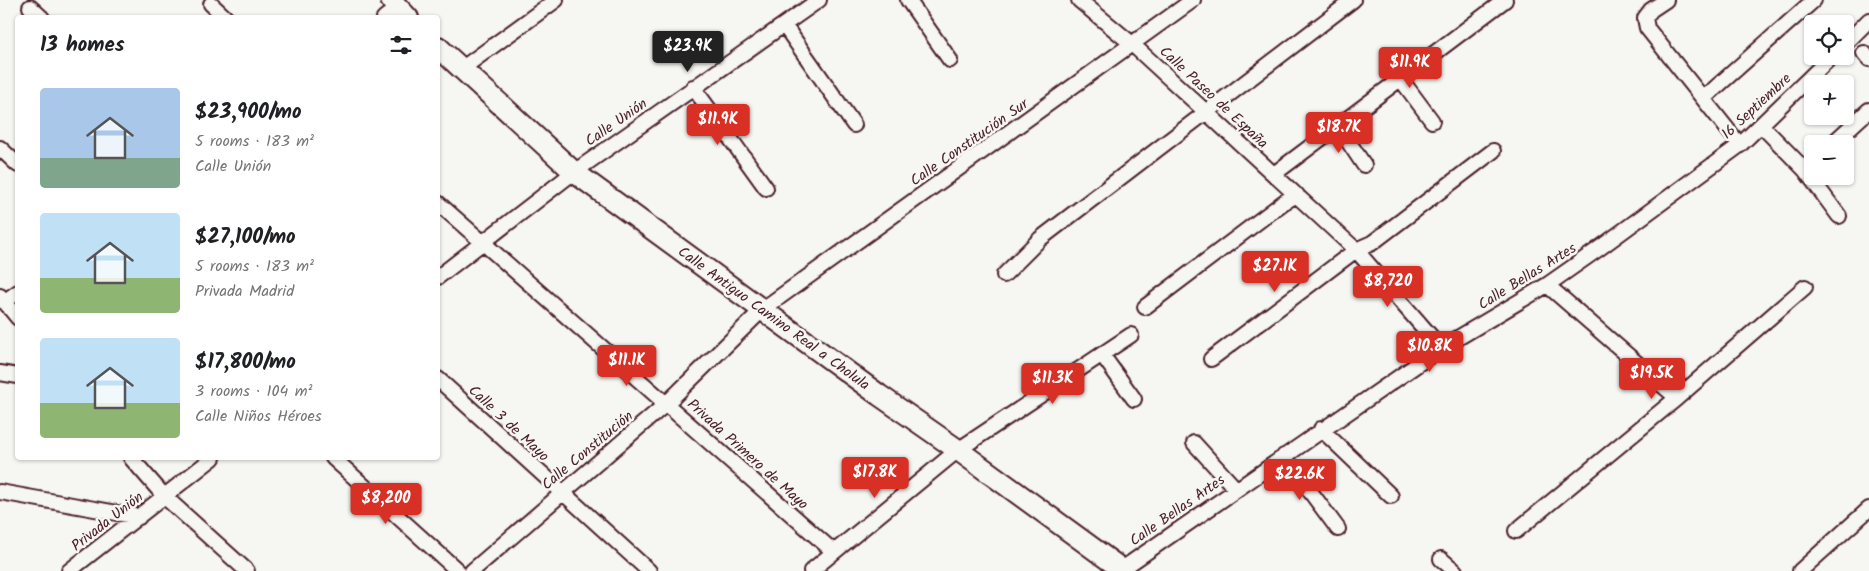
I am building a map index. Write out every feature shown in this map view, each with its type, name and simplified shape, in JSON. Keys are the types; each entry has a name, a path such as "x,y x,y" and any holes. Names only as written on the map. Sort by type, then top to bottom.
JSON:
{"main road":[{"name":"Calle Antiguo Camino Real a Cholula","path":"440,49 460,70 574,172 879,395 1123,570"}],"street":[{"path":"460,70 556,0"},
{"name":"Calle Unión","path":"440,275 574,172 819,0"},
{"path":"908,0 950,60"},
{"name":"Calle Paseo de España","path":"1079,0 1132,44 1356,250 1441,348"},
{"name":"Calle Constitución Sur","path":"763,309 1193,0"},
{"path":"1004,275 1040,239 1207,114 1353,0"},
{"path":"1274,174 1505,0"},
{"path":"1666,0 1651,10 1645,18 1647,28 1740,145"},
{"path":"1704,98 1814,0"},
{"path":"211,4 223,15"},
{"path":"30,7 39,15"},
{"path":"1854,35 1869,20"},
{"path":"784,25 854,124"},
{"name":"16 Septiembre","path":"1724,157 1740,145 1823,65"},
{"path":"1400,78 1432,121"},
{"path":"693,88 766,188"},
{"path":"1842,135 1869,110"},
{"path":"1761,125 1804,162"},
{"path":"1338,126 1364,165"},
{"path":"0,148 15,162"},
{"path":"1211,359 1356,250 1372,243 1493,150"},
{"name":"Calle Bellas Artes","path":"1123,570 1235,488 1441,348 1547,285 1724,157"},
{"path":"1820,185 1839,216"},
{"path":"1145,307 1296,195"},
{"name":"Privada Primero de Mayo","path":"440,205 834,552"},
{"path":"1547,285 1677,398"},
{"path":"1516,531 1677,398 1805,287"},
{"path":"15,293 2,299 15,314"},
{"name":"Calle Constitución","path":"472,571 667,403 763,309"},
{"path":"811,571 958,450 1103,356 1131,335"},
{"path":"1103,356 1134,399"},
{"path":"0,373 15,376"},
{"name":"Calle 3 de Mayo","path":"440,381 562,493 633,565 649,571"},
{"path":"1321,429 1391,496"},
{"path":"1194,443 1235,488"},
{"path":"1284,456 1338,529"},
{"path":"133,460 165,497 247,571"},
{"path":"165,497 211,460"},
{"path":"335,460 458,571"},
{"path":"0,492 139,517"},
{"name":"Privada Unión","path":"69,571 165,497"},
{"path":"1800,571 1869,509"},
{"path":"1441,560 1454,571"}]}
